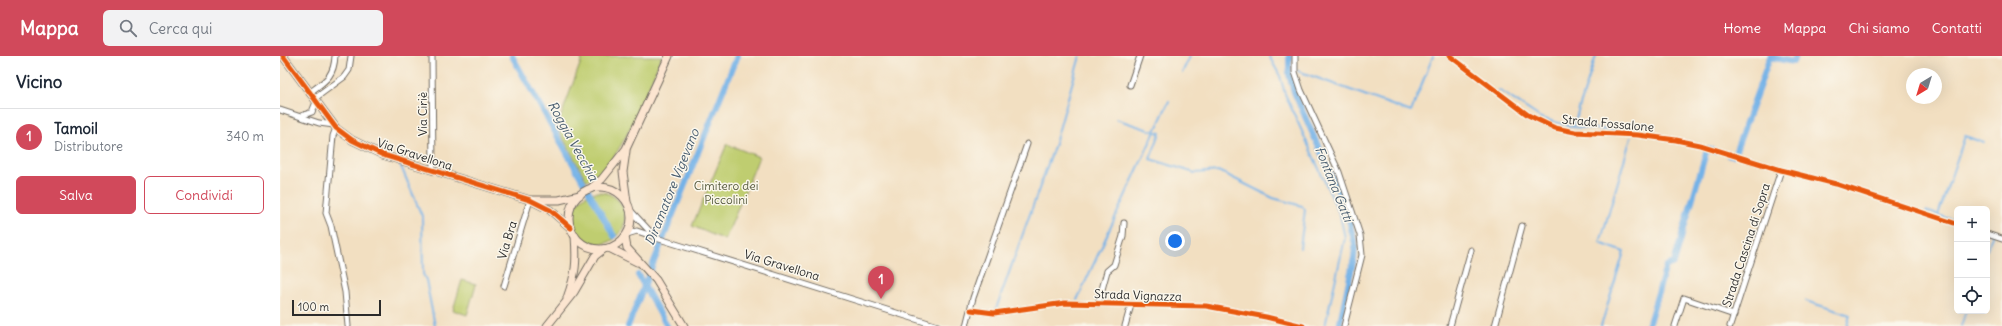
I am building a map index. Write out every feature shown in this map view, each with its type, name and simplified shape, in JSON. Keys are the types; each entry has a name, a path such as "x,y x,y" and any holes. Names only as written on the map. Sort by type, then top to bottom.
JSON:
{"main road":[{"path":"565,303 575,276 577,263 575,236 571,228 570,214 575,201 602,179 626,150 669,56"},
{"name":"Via Gravellona","path":"283,58 335,126 352,140 367,148 433,171 530,200 550,210 571,228"},
{"path":"547,326 574,292 589,263 595,256 621,242 626,236 631,222 624,189 623,172 626,150"},
{"path":"586,192 605,188 612,190 625,199 629,208"},
{"name":"Via Gravellona","path":"530,200 558,200 586,192"},
{"path":"575,236 588,247 607,249 641,264"},
{"path":"626,236 627,248 656,280 684,326"}],"street":[{"path":"301,116 312,112 313,98 335,69 335,56"},
{"path":"313,98 344,77 349,70 351,56"},
{"name":"Via Ciriè","path":"432,56 433,171"},
{"path":"1130,85 1140,56"},
{"path":"1295,56 1295,72 1301,90 1340,172 1360,235 1362,255 1344,326"},
{"name":"Strada Fossalone","path":"1450,56 1528,115 1543,124 1575,132 1638,135 1676,140 1836,184 1954,223"},
{"path":"280,110 319,123 335,126 326,213 331,226 346,292 348,326"},
{"path":"966,326 973,298 1027,144"},
{"name":"Strada Cascina di Sopra","path":"1730,326 1781,170"},
{"name":"Via Bra","path":"504,286 530,200"},
{"name":"Via Gravellona","path":"629,208 657,238 938,326"},
{"path":"1098,304 1107,271 1114,265 1123,236 1124,223"},
{"path":"1494,326 1522,226"},
{"path":"626,236 637,231 657,238"},
{"path":"1991,235 2002,239"},
{"path":"1450,326 1471,250"},
{"path":"1675,326 1684,298 1734,315"},
{"name":"Strada Vignazza","path":"971,310 994,313 1065,303 1206,306 1266,317 1303,326"},
{"path":"1125,326 1131,305"}],"green space":[{"path":"583,56 662,56 641,106 620,147 609,163 597,175 586,180 557,127"},
{"name":"Cimitero dei Piccolini","path":"727,144 759,157 725,240 692,226"},
{"path":"594,192 604,192 614,196 621,203 625,213 625,223 621,233 614,240 604,244 594,244 584,240 577,233 573,223 573,213 577,203 584,196"},
{"path":"462,280 476,284 467,315 453,310"}],"waterway":[{"name":"Roggia Vecchia","path":"512,56 614,236"},
{"name":"Diramatore Vigevano","path":"628,326 737,56"},
{"path":"996,309 1054,147 1080,56"},
{"path":"1182,73 1190,56"},
{"name":"Fontana Gatti","path":"1269,56 1280,76 1285,94 1340,215 1345,238 1325,326"},
{"path":"1289,56 1289,74 1294,92 1346,208 1355,245 1354,258 1339,326"},
{"path":"1298,71 1411,112 1433,56"},
{"path":"1596,56 1573,127 1633,132"},
{"path":"1730,156 1734,156 1770,57 1793,62 1796,56"},
{"path":"1499,90 1541,118 1573,127"},
{"path":"1077,300 1169,101"},
{"path":"1116,119 1152,131"},
{"path":"1156,132 1160,133 1150,159 1195,173 1219,171 1273,198 1302,206 1305,210 1300,248"},
{"path":"1954,220 1938,215 1965,136 1984,143"},
{"path":"1601,326 1624,252 1600,243 1631,137"},
{"path":"1648,326 1666,266 1674,263 1707,149 1714,151"},
{"path":"400,164 422,216 423,274 426,280 435,326"},
{"path":"1926,211 1938,215"},
{"path":"1990,242 1993,233"},
{"name":"Roggia Vecchia","path":"638,275 667,326"},
{"path":"1806,301 1850,315 1848,326"},
{"path":"1961,326 1965,314"}],"cycle path":[{"path":"283,56 336,128 352,140 383,155 530,200 550,210 571,228"},
{"path":"1450,56 1528,115 1555,128 1575,132 1638,135 1700,145 1781,170 1836,184 1954,223"},
{"path":"971,310 994,313 1065,303 1206,306 1266,317 1303,326"}],"place":[{"name":"Tamoil","path":"881,299"}]}
